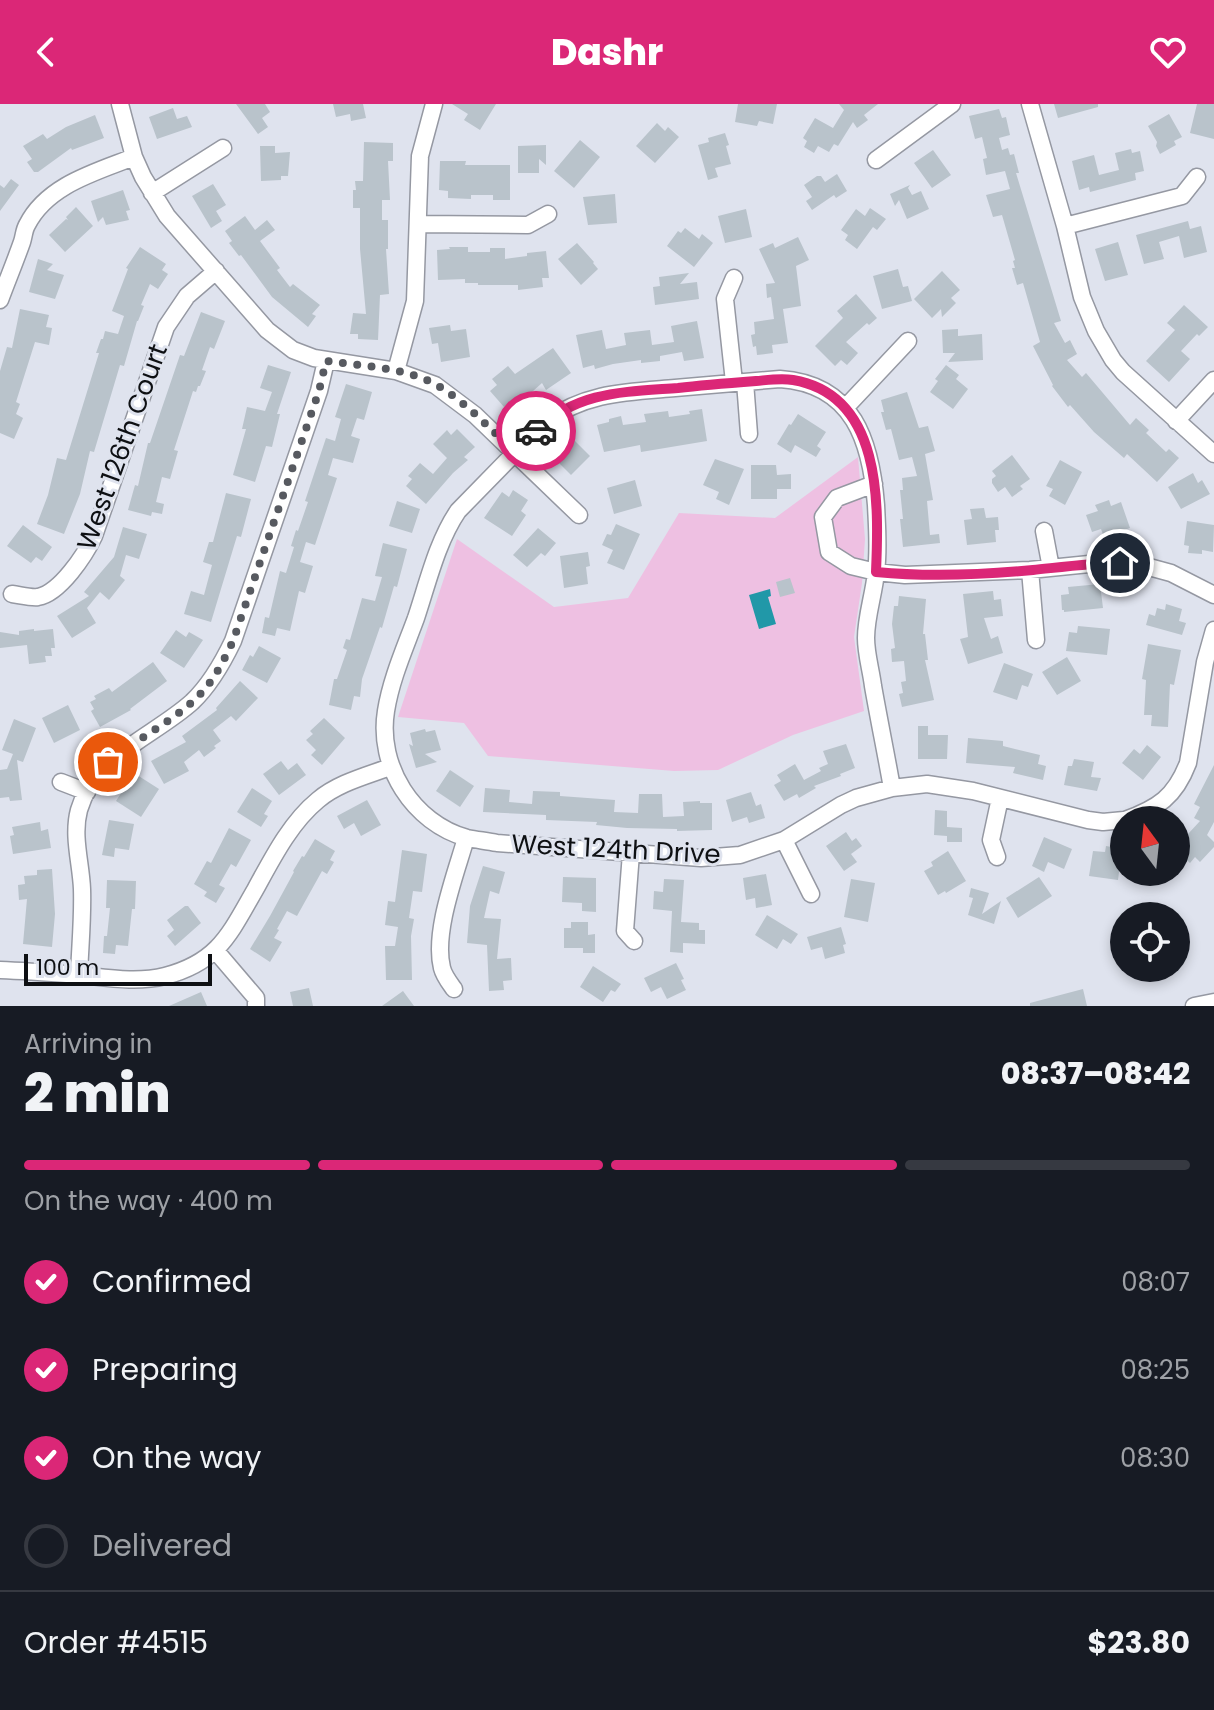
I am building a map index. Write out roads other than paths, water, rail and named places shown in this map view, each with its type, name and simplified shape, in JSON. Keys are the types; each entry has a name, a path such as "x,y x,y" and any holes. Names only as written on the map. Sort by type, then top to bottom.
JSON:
{"street":[{"path":"120,104 134,157 152,193 167,216 267,330 303,355 396,371 424,380 449,393 579,515"},
{"path":"876,160 952,104"},
{"path":"1030,104 1082,297 1099,338 1123,372 1214,454"},
{"path":"396,371 415,301 420,156 430,105"},
{"path":"152,193 223,148"},
{"path":"0,300 25,227 44,203 77,179 134,157"},
{"path":"1065,226 1182,196 1197,177"},
{"path":"418,224 528,225 548,214"},
{"name":"West 126th Court","path":"12,594 38,597 46,593 84,556 94,536 166,327 187,296 216,271"},
{"path":"734,278 725,299 749,434"},
{"path":"845,408 908,341"},
{"path":"79,975 82,889 76,830 78,813 87,792 108,762 166,722 197,696 224,661 309,421 326,361"},
{"path":"0,970 125,980 163,976 187,968 215,950 230,934 291,830 310,807 343,784 390,767 385,741 386,706 445,533 458,511 545,422 587,399 620,393 792,380 817,388 845,408 865,439 874,484 876,572 866,639 892,788"},
{"path":"1176,421 1214,380"},
{"path":"874,484 837,498 823,517 829,552 851,566 876,572 920,575 1099,563 1138,564 1171,573 1214,595"},
{"path":"1044,531 1051,568"},
{"path":"1030,570 1036,640"},
{"path":"1156,806 1164,801 1182,778 1188,763 1208,645 1214,630"},
{"name":"West 124th Drive","path":"390,767 419,810 442,827 466,838 497,843 721,857 754,851 784,840 841,805 871,793 927,784 1088,820 1110,821"},
{"path":"61,782 87,792"},
{"path":"997,857 991,840 1000,798"},
{"path":"454,989 442,968 441,945 448,898 466,838"},
{"path":"784,840 811,894"},
{"path":"631,853 625,931 634,941"},
{"path":"215,950 256,998 256,1006"},
{"path":"1194,1006 1214,1002"}],"water":[{"path":"770,589 771,596 768,597 776,624 759,629 749,595"}]}
